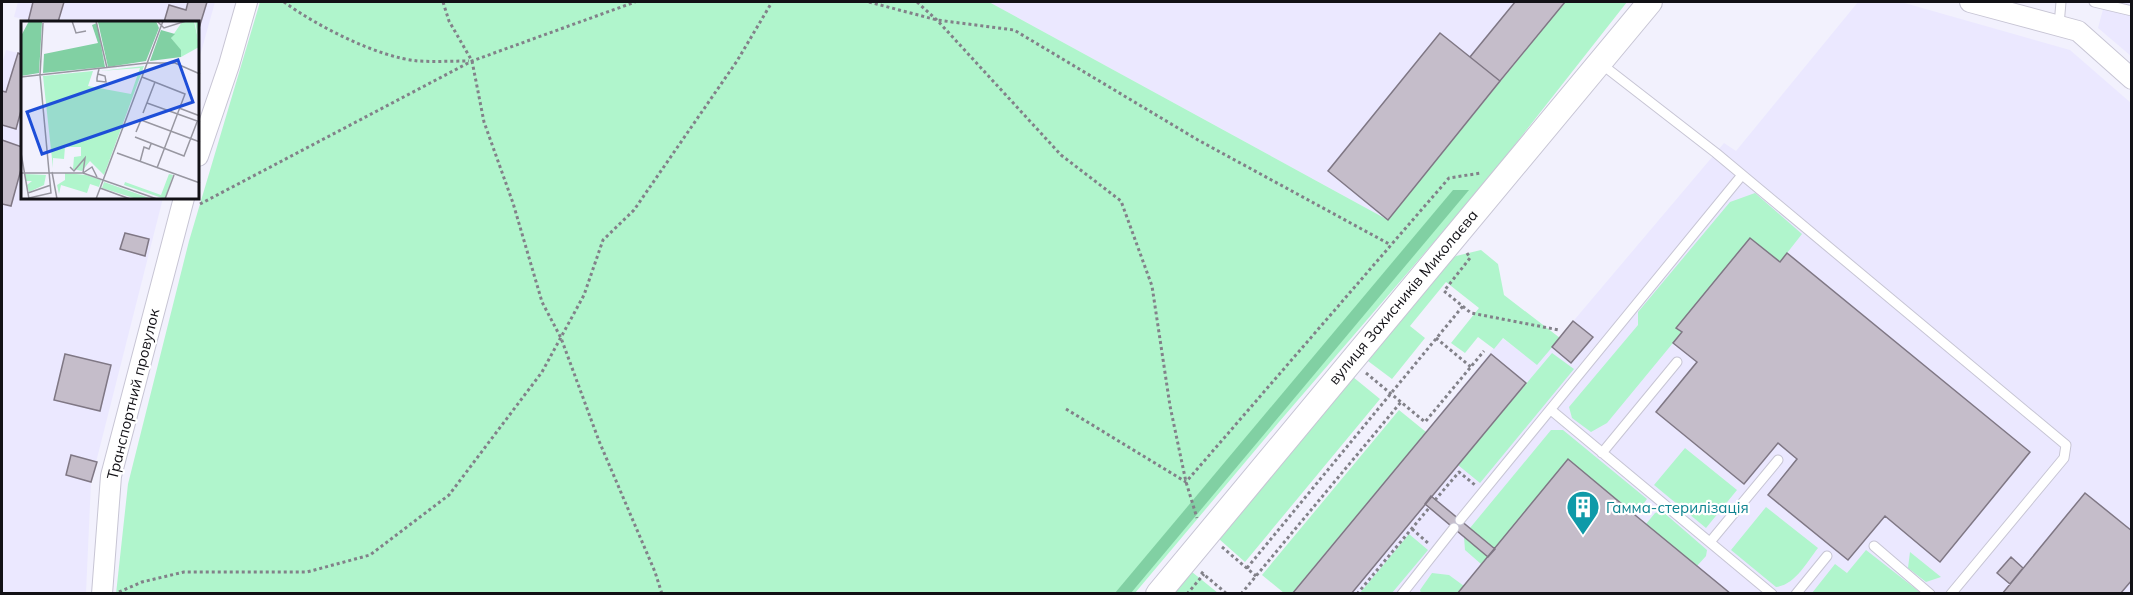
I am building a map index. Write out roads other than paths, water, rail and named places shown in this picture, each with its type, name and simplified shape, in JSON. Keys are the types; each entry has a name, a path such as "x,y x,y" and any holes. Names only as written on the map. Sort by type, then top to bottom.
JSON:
{"street":[{"path":"200,150 229,65 247,2"},
{"name":"вулиця Захисників Миколаєва","path":"1158,594 1195,567 1205,537 1650,2"},
{"path":"1970,2 2078,31 2132,79"},
{"name":"Транспортний провулок","path":"102,594 111,476 181,207"}],"lane":[{"path":"2059,25 2061,2"},
{"path":"2094,2 2132,11"},
{"path":"1600,63 1742,175 2066,446 2064,458 1951,594"},
{"path":"1460,520 1742,175"},
{"path":"1602,453 1677,362"},
{"path":"1551,410 1772,594"},
{"path":"1710,542 1778,460"},
{"path":"1402,594 1454,528"},
{"path":"1874,546 1930,594"},
{"path":"1796,594 1827,556"}],"place":[{"name":"Гамма-стерилізація","path":"1583,536"}]}
